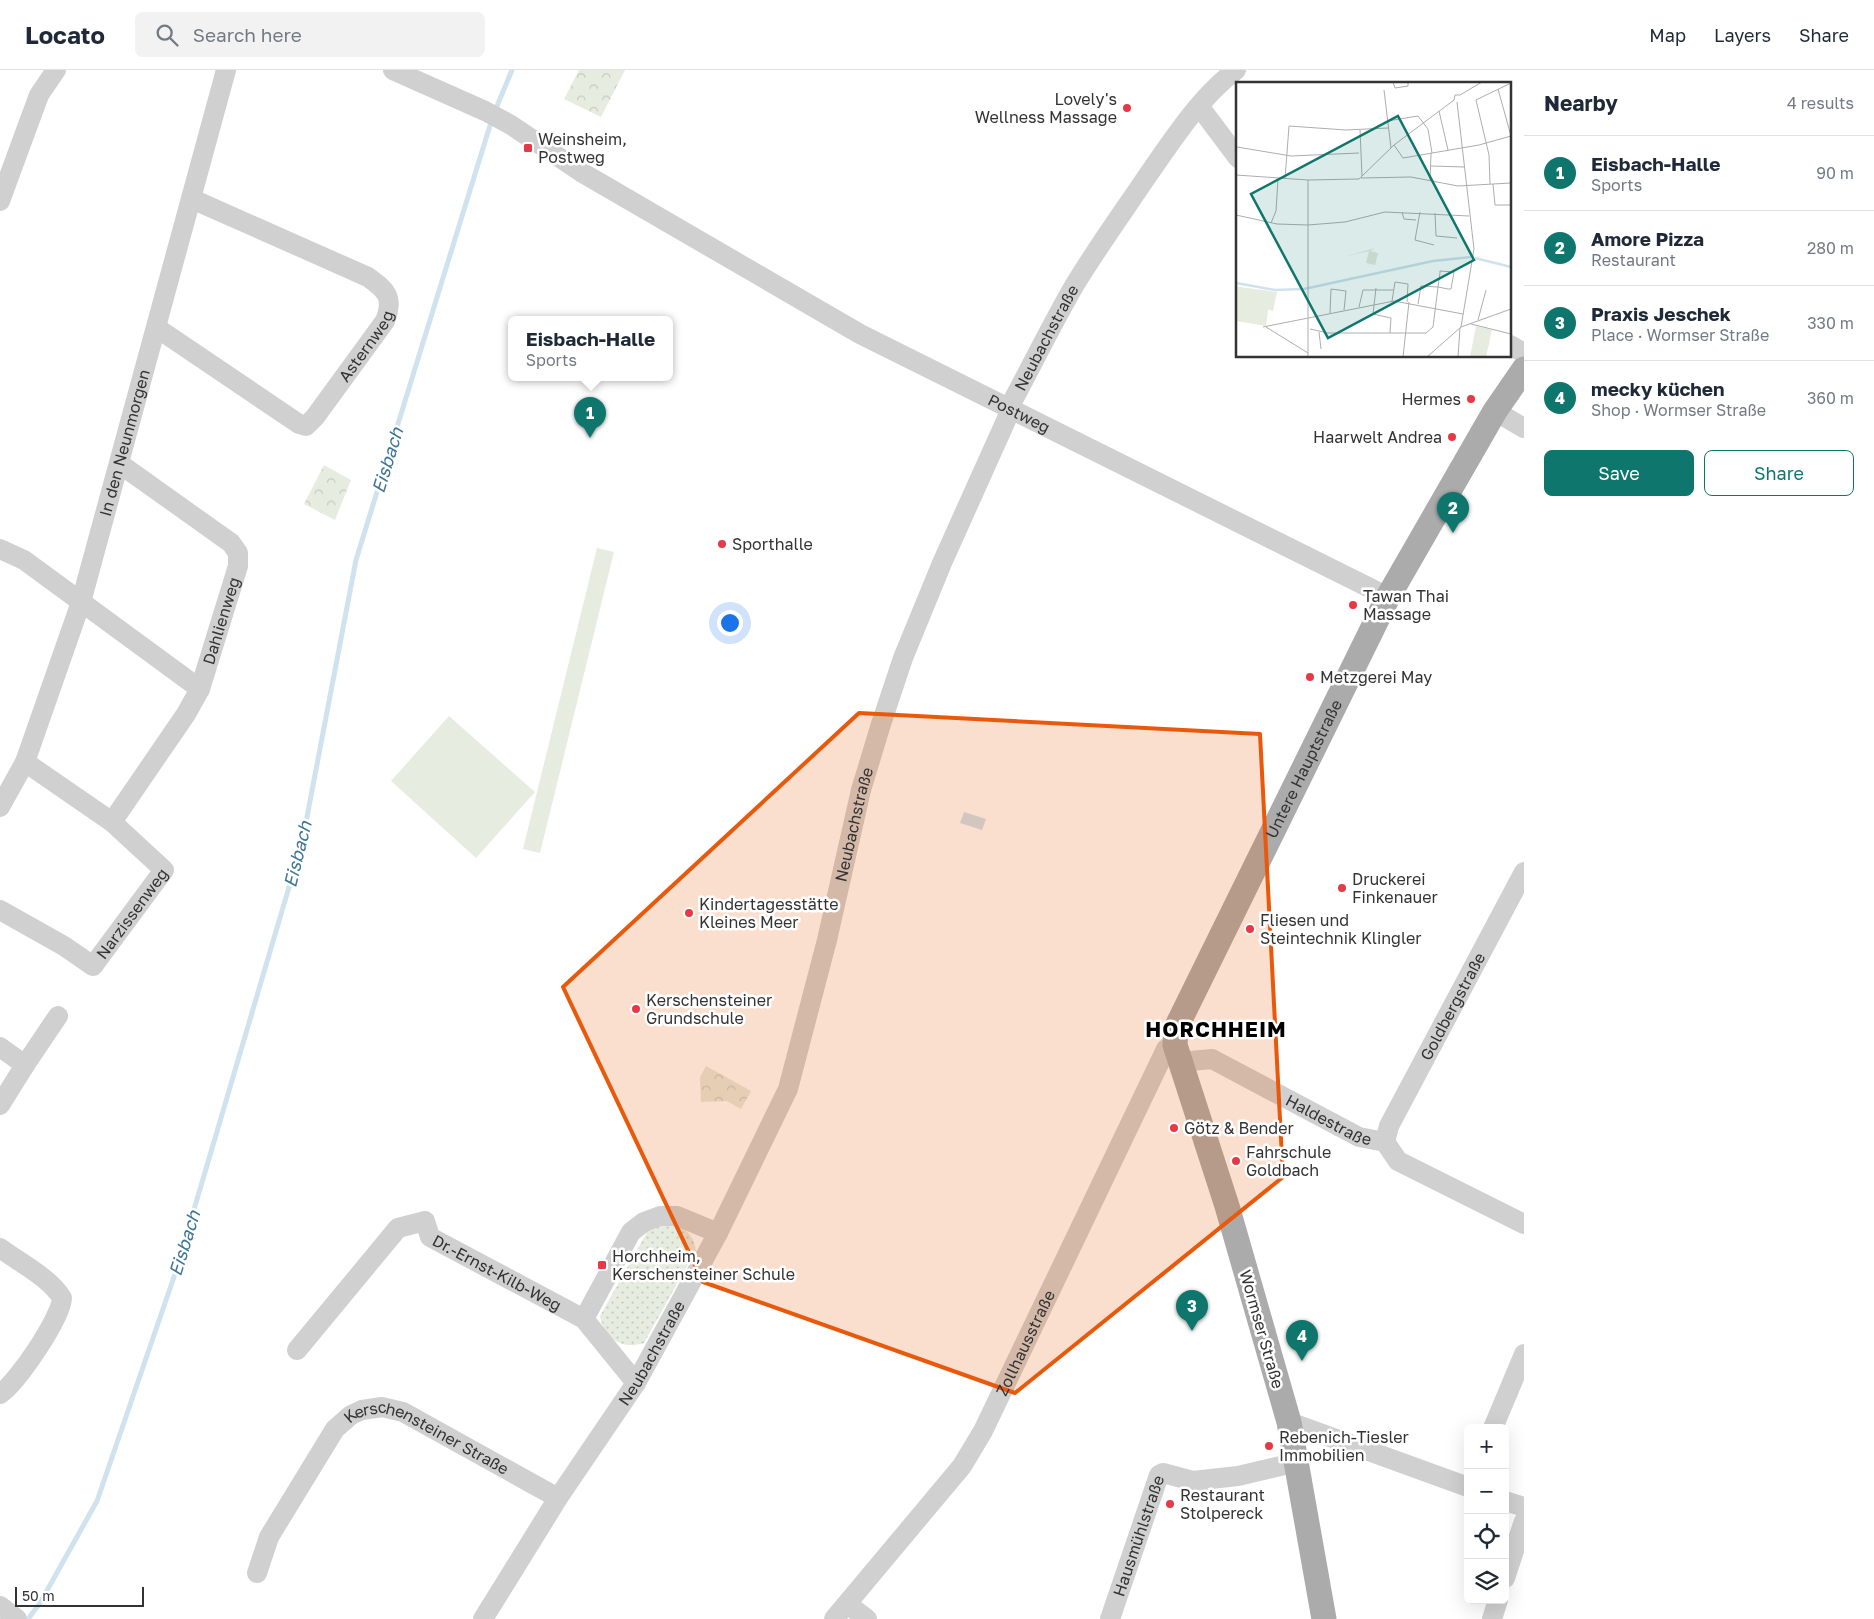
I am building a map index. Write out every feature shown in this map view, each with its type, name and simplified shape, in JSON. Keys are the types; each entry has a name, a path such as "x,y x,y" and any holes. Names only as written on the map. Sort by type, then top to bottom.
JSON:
{"main road":[{"name":"Untere Hauptstraße","path":"1177,1053 1176,1028 1388,597 1495,411 1524,369"},
{"name":"Wormser Straße","path":"1177,1053 1227,1206 1289,1422 1298,1462 1324,1619"}],"street":[{"path":"0,201 39,95 56,70"},
{"name":"In den Neunmorgen","path":"0,807 24,762 80,602 120,464 226,70"},
{"name":"Postweg","path":"393,70 485,111 511,125 581,172 860,334 1009,410 1388,597"},
{"name":"Neubachstraße","path":"483,1619 558,1498 636,1383 718,1233 788,1089 827,940 861,790 881,724 906,650 1009,410 1074,287 1096,251 1165,151 1199,106 1218,84 1236,70"},
{"path":"1199,106 1236,155"},
{"name":"Asternweg","path":"157,328 299,424 306,426 315,417 385,321 390,307 389,297 386,292 368,277 192,199"},
{"path":"1512,346 1524,353"},
{"path":"1495,411 1524,428"},
{"name":"Dahlienweg","path":"0,549 24,560 200,689 238,566 238,553 231,543 120,464"},
{"path":"112,822 186,714 200,689"},
{"name":"Narzissenweg","path":"0,910 64,946 93,966 164,870 112,822 24,762"},
{"name":"Goldbergstraße","path":"1384,1142 1389,1126 1524,872"},
{"path":"0,1105 58,1016"},
{"path":"0,1047 25,1065"},
{"name":"Zollhausstraße","path":"841,1611 962,1466 983,1431 1166,1049 1177,1053"},
{"name":"Haldestraße","path":"1177,1053 1212,1059 1359,1137 1384,1142 1398,1161 1524,1224"},
{"path":"584,1319 631,1232 644,1222 660,1216 677,1216 718,1233"},
{"name":"Dr.-Ernst-Kilb-Weg","path":"297,1350 398,1228 425,1221 430,1237 584,1319 636,1383"},
{"path":"0,1248 57,1290 62,1298 57,1318 11,1384 0,1394"},
{"path":"1495,1424 1524,1354"},
{"name":"Kerschensteiner Straße","path":"257,1573 269,1536 335,1429 352,1414 362,1410 382,1407 403,1412 558,1498"},
{"path":"1289,1422 1464,1486"},
{"name":"Hausmühlstraße","path":"1110,1619 1159,1475 1163,1474 1193,1481 1211,1480 1298,1462"},
{"path":"1509,1502 1524,1507"},
{"path":"1509,1566 1524,1521"},
{"path":"1492,1619 1497,1604"},
{"path":"841,1611 867,1619"}],"highlighted area":[{"path":"859,713 1260,734 1283,1177 1015,1393 703,1282 563,987"}],"green space":[{"path":"579,70 625,70 601,117 564,99"},
{"path":"324,465 351,480 335,520 304,504"},
{"path":"597,548 614,552 540,853 523,849"},
{"path":"449,716 535,792 476,858 391,781"},
{"path":"706,1066 751,1091 741,1109 727,1101 701,1102 700,1077"},
{"path":"659,1222 684,1229 691,1237 696,1250 644,1343 636,1345 621,1344 605,1331 600,1316 651,1225"}],"water":[{"path":"964,812 986,819 982,830 960,823"}],"waterway":[{"name":"Eisbach","path":"495,111 512,70"},
{"name":"Eisbach","path":"28,1619 40,1603 97,1501 175,1274 302,843 356,560 492,119"}],"place":[{"name":"Lovely's Wellness Massage","path":"1127,108"},
{"name":"Weinsheim, Postweg","path":"528,148"},
{"name":"Hermes","path":"1471,399"},
{"name":"Haarwelt Andrea","path":"1452,437"},
{"name":"Eisbach-Halle","path":"590,438"},
{"name":"Amore Pizza","path":"1453,533"},
{"name":"Sporthalle","path":"722,544"},
{"name":"Tawan Thai Massage","path":"1353,605"},
{"name":"Metzgerei May","path":"1310,677"},
{"name":"Druckerei Finkenauer","path":"1342,888"},
{"name":"Kindertagesstätte Kleines Meer","path":"689,913"},
{"name":"Fliesen und Steintechnik Klingler","path":"1250,929"},
{"name":"Kerschensteiner Grundschule","path":"636,1009"},
{"name":"Götz & Bender","path":"1174,1128"},
{"name":"Fahrschule Goldbach","path":"1236,1161"},
{"name":"Horchheim, Kerschensteiner Schule","path":"602,1265"},
{"name":"Praxis Jeschek","path":"1192,1331"},
{"name":"mecky küchen","path":"1302,1361"},
{"name":"Rebenich-Tiesler Immobilien","path":"1269,1446"},
{"name":"Restaurant Stolpereck","path":"1170,1504"}],"district":[{"name":"HORCHHEIM","path":"1216,1029"}]}
